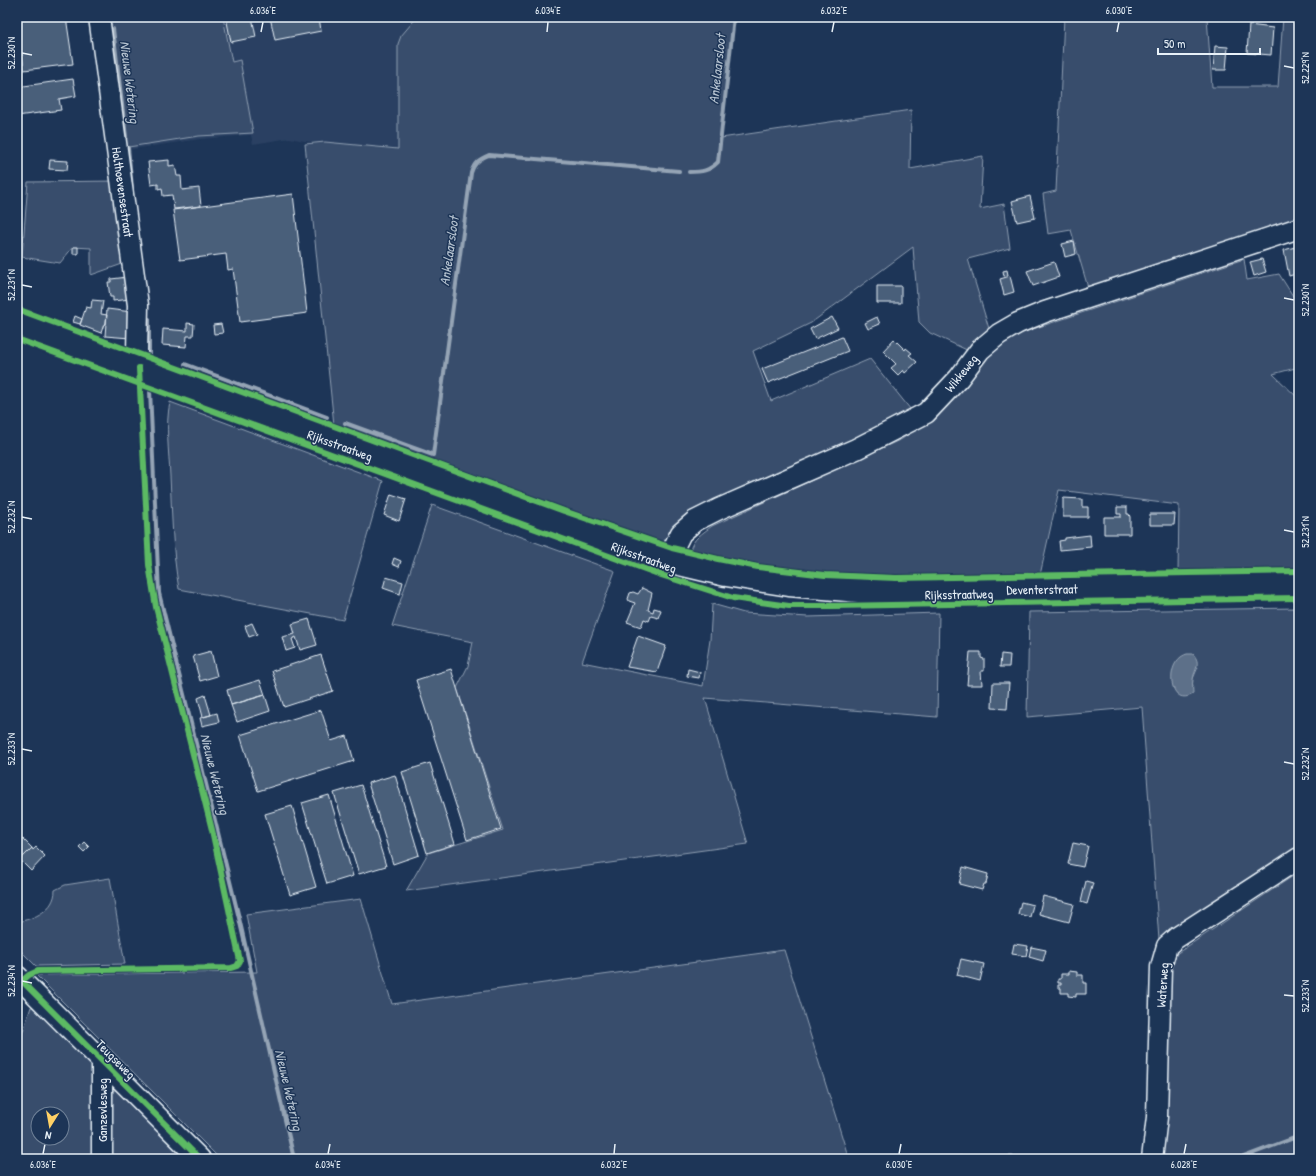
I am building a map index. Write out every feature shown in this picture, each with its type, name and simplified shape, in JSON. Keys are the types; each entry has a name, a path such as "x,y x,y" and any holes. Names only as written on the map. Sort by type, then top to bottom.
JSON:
{"main road":[{"name":"Rijksstraatweg","path":"17,324 667,561"},
{"name":"Deventerstraat","path":"667,561 726,575 761,581 859,591 950,591 1299,584"}],"street":[{"name":"Holthoevensestraat","path":"99,17 138,305 137,353 139,368"},
{"name":"Wikkeweg","path":"667,561 681,533 695,521 856,449 926,413 959,378 980,350 999,334 1018,323 1045,312 1299,228"},
{"name":"Waterweg","path":"1152,1159 1157,1117 1161,967 1167,946 1176,938 1299,858"},
{"name":"Teugseweg","path":"17,976 200,1159"},
{"name":"Ganzevlesweg","path":"102,1060 102,1159"}],"shaded area":[{"path":"102,17 420,17 400,151 325,145 290,138 253,144 251,135 200,139 120,151"},
{"path":"105,17 130,17 130,20 135,17 223,17 232,62 240,60 253,133 199,136 122,148"},
{"path":"417,17 734,17 721,138 911,110 910,169 983,156 980,209 1004,204 1010,248 968,259 990,332 969,351 930,333 919,322 913,247 811,323 753,351 771,401 870,359 915,415 679,527 663,543 334,425 305,144 325,142 398,149 398,44 401,36"},
{"path":"1064,17 1207,17 1212,87 1278,87 1283,17 1299,17 1299,220 1089,291 1071,230 1048,234 1043,194 1056,191"},
{"path":"117,181 128,262 91,275 91,248 73,247 60,263 22,257 28,182"},
{"path":"1244,259 1247,280 1279,274 1293,296 1299,294 1299,367 1273,374 1299,399 1299,569 1178,572 1179,505 1059,490 1040,575 894,579 864,578 777,569 690,551 695,540 712,526 902,439 933,417 983,360 1013,337 1027,331"},
{"path":"170,402 383,481 343,620 179,589 174,546 168,439"},
{"path":"432,505 615,571 582,662 703,686 710,640 712,604 744,613 808,617 939,613 937,717 705,698 748,844 406,891 428,853 503,830 457,688 468,666 473,642 392,626"},
{"path":"1299,608 1299,858 1176,937 1159,940 1142,707 1027,717 1029,612","holes":["1198,667 1192,681 1193,687 1172,680"]},
{"path":"1187,654 1193,654 1197,661 1197,667 1193,682 1193,694 1185,697 1179,695 1174,690 1172,674 1174,665 1179,658"},
{"path":"1299,872 1299,1159 1157,1159 1170,960 1176,954"},
{"path":"110,878 125,964 36,966 17,947 17,922 30,919 47,908 54,897 55,890 65,885"},
{"path":"361,899 392,1004 784,950 848,1156 1013,1156 1013,1159 220,1159 36,975 257,972 246,914"},
{"path":"31,1007 36,1007 95,1066 95,1159 17,1159 17,1049"},
{"path":"114,1090 119,1091 192,1159 108,1159 110,1093"}],"building":[{"path":"17,17 66,17 73,64 24,70 22,53 17,54"},
{"path":"226,17 252,17 256,37 231,42"},
{"path":"270,17 319,17 321,31 275,40"},
{"path":"1249,25 1273,28 1271,55 1247,53"},
{"path":"1215,46 1228,47 1226,70 1213,70"},
{"path":"73,79 76,96 59,99 61,110 17,116 17,87"},
{"path":"50,160 68,161 67,170 49,169"},
{"path":"169,160 169,166 175,165 177,176 181,176 182,190 199,188 201,206 174,209 172,195 163,196 162,188 158,189 158,184 151,185 148,162"},
{"path":"293,194 307,313 240,322 233,269 228,270 226,254 180,260 173,210"},
{"path":"1030,196 1035,218 1017,222 1012,201"},
{"path":"1074,241 1076,254 1065,257 1062,244"},
{"path":"1299,246 1299,273 1289,276 1284,250"},
{"path":"73,247 78,247 78,254 73,254"},
{"path":"1262,259 1266,272 1254,276 1250,262"},
{"path":"1054,262 1059,277 1033,286 1027,271"},
{"path":"1007,270 1008,275 1004,276 1003,271"},
{"path":"1010,276 1014,292 1004,295 1000,279"},
{"path":"128,277 130,299 113,301 113,297 110,297 108,282 111,282 111,279"},
{"path":"877,286 901,286 901,303 877,303"},
{"path":"92,300 103,301 101,314 107,315 106,324 104,324 101,333 80,325 86,307 91,308"},
{"path":"107,309 132,312 130,338 105,336"},
{"path":"75,316 82,319 80,324 73,322"},
{"path":"832,317 838,328 815,339 810,329"},
{"path":"877,317 880,324 868,329 865,323"},
{"path":"187,323 194,324 193,336 187,336 186,347 162,345 163,329 187,331"},
{"path":"221,324 223,333 214,334 213,325"},
{"path":"842,337 848,351 768,383 762,369"},
{"path":"894,339 905,350 906,348 912,353 909,355 917,362 905,373 903,370 898,375 891,368 896,364 883,351"},
{"path":"391,494 406,499 399,521 384,515"},
{"path":"1063,498 1082,499 1082,507 1088,507 1088,517 1063,517"},
{"path":"1117,507 1127,507 1127,514 1129,514 1130,517 1130,534 1104,534 1104,517 1121,517 1121,514 1117,514"},
{"path":"1150,514 1175,514 1174,525 1150,525"},
{"path":"1090,535 1091,547 1060,550 1059,541 1065,540 1065,538"},
{"path":"394,558 401,561 399,567 392,564"},
{"path":"386,577 403,582 400,594 383,588"},
{"path":"642,588 652,593 648,610 653,612 654,608 661,610 658,618 651,616 649,621 644,619 641,627 627,622 635,603 629,601 628,599 630,593 633,592 638,594"},
{"path":"309,619 317,645 300,650 296,637 292,639 295,648 286,651 282,637 295,634 292,624"},
{"path":"252,623 257,634 249,637 245,626"},
{"path":"638,636 666,646 657,672 627,667"},
{"path":"211,651 217,676 200,681 193,656"},
{"path":"970,652 981,652 981,658 984,659 984,671 981,671 982,685 967,685"},
{"path":"1001,654 1010,655 1009,667 1000,667"},
{"path":"321,655 333,691 284,707 272,671"},
{"path":"451,669 501,829 467,840 416,680"},
{"path":"688,669 700,672 699,678 687,676"},
{"path":"260,680 265,695 231,705 227,690"},
{"path":"993,683 1009,683 1007,709 992,708"},
{"path":"205,695 211,715 203,717 198,698"},
{"path":"265,695 270,711 237,722 231,705"},
{"path":"321,710 331,741 347,736 354,761 258,791 240,735"},
{"path":"217,713 219,722 202,726 200,718"},
{"path":"430,763 455,844 427,853 402,772"},
{"path":"395,775 419,855 393,864 368,783"},
{"path":"361,785 386,866 359,874 334,793"},
{"path":"329,795 353,876 327,884 302,803"},
{"path":"292,806 316,887 290,895 265,814"},
{"path":"17,833 32,848 20,860 17,857"},
{"path":"84,842 89,847 84,852 79,847"},
{"path":"1073,843 1088,846 1083,867 1068,864"},
{"path":"36,847 45,856 31,871 20,860 32,848 33,850"},
{"path":"963,867 988,874 986,884 984,884 982,890 959,884"},
{"path":"1086,881 1093,883 1087,904 1081,902"},
{"path":"1043,896 1074,904 1069,922 1039,914"},
{"path":"1021,902 1033,905 1030,917 1018,914"},
{"path":"1014,944 1028,946 1026,956 1012,954"},
{"path":"1031,947 1046,950 1043,961 1029,957"},
{"path":"961,959 984,964 980,981 957,975"},
{"path":"1069,971 1077,972 1077,975 1083,975 1083,983 1086,983 1086,994 1076,994 1076,997 1068,996 1068,993 1061,993 1061,988 1058,988 1058,985 1061,985 1061,983 1058,983 1058,979 1061,979 1061,974 1069,974"}],"waterway":[{"name":"Ankelaarsloot","path":"689,172 705,170 718,162 734,17"},
{"name":"Nieuwe Wetering","path":"113,29 126,137"},
{"name":"Nieuwe Wetering","path":"128,148 132,188"},
{"name":"Ankelaarsloot","path":"345,423 433,455 471,173 475,164 480,160 489,155 679,171"},
{"name":"Nieuwe Wetering","path":"149,319 149,355"},
{"name":"Ankelaarsloot","path":"185,364 327,417"},
{"name":"Nieuwe Wetering","path":"150,390 159,593 239,918 294,1159"},
{"path":"1238,1159 1294,1138"}],"cycle path":[{"path":"17,309 564,511 672,548 718,559 758,567 825,575 896,578 1299,571"},
{"path":"17,339 661,575 733,598 789,606 1299,598"},
{"path":"22,981 29,975 38,971 231,968 237,966 240,961 212,830 156,607 149,565 139,368"},
{"path":"17,976 200,1159"}]}
